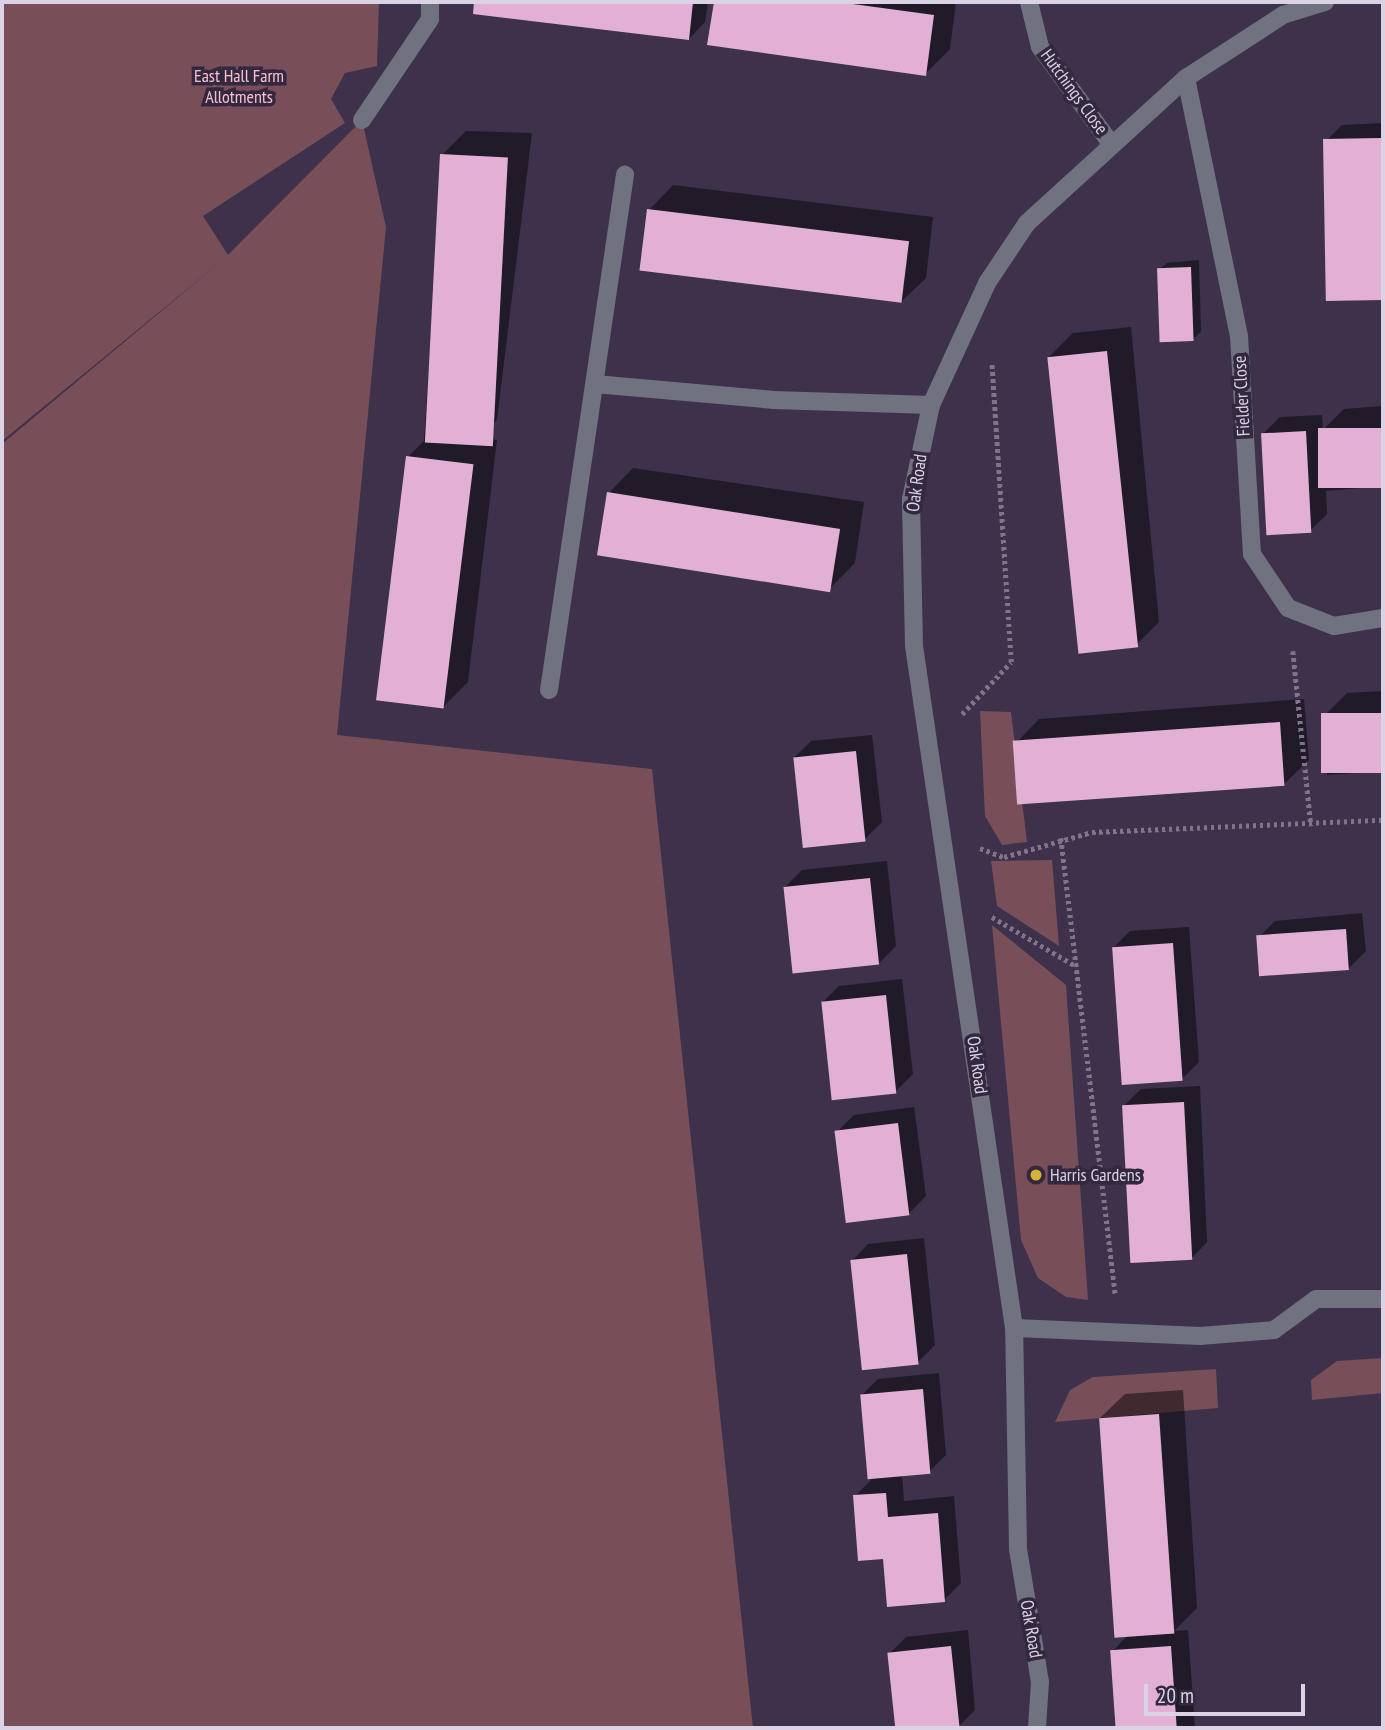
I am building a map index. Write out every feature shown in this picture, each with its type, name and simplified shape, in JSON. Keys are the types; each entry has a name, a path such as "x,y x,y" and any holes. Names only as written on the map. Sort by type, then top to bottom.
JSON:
{"street":[{"path":"362,120 430,19 430,2"},
{"name":"Hutchings Close","path":"1029,2 1040,47 1109,141"},
{"name":"Oak Road","path":"1037,1728 1040,1682 1018,1549 1014,1328 932,747 914,646 911,499 931,405 987,283 1027,223 1109,141 1186,78 1282,8 1325,2"},
{"name":"Fielder Close","path":"1186,78 1239,336 1252,554 1288,608"},
{"path":"550,690 625,175"},
{"path":"595,384 774,400 931,405"},
{"path":"1288,608 1334,626 1383,618"},
{"path":"1014,1328 1120,1329 1200,1336 1274,1330 1316,1299 1383,1299"}],"path":[{"path":"932,747 1011,662 991,351"},
{"path":"1288,608 1311,826"},
{"path":"943,834 1004,857 1061,838 1383,820"},
{"path":"1061,838 1120,1329"},
{"path":"953,894 1076,967"}],"green space":[{"name":"East Hall Farm Allotments","path":"2,2 379,2 377,66 345,73 331,99 345,123 203,216 228,255 362,120 386,227 337,735 652,769 753,1728 2,1728 2,444 219,263 2,441"},
{"path":"980,711 1011,712 1027,842 1002,845 985,816"},
{"path":"1052,860 1059,946 997,906 991,861"},
{"path":"992,925 1066,985 1088,1300 1066,1297 1038,1278 1021,1240"},
{"path":"1383,1358 1383,1393 1312,1400 1311,1380 1337,1361"},
{"path":"1216,1369 1218,1408 1055,1422 1070,1390 1093,1377"}],"building":[{"path":"474,2 693,2 689,40 473,14"},
{"path":"714,2 838,2 934,15 926,76 707,45"},
{"path":"1381,138 1383,300 1326,301 1323,139"},
{"path":"440,154 508,158 493,446 425,443"},
{"path":"647,209 909,241 901,303 639,271"},
{"path":"1191,267 1194,341 1160,342 1157,268"},
{"path":"1107,351 1138,647 1078,654 1047,357"},
{"path":"1318,428 1383,428 1383,488 1318,488"},
{"path":"1306,431 1311,533 1266,535 1261,433"},
{"path":"406,456 473,464 444,708 376,700"},
{"path":"607,492 840,529 830,592 597,555"},
{"path":"1321,713 1383,713 1383,773 1321,773"},
{"path":"1280,722 1284,786 1017,805 1013,741"},
{"path":"856,751 866,842 803,848 793,758"},
{"path":"870,878 879,965 793,974 783,887"},
{"path":"1346,929 1349,970 1259,976 1256,935"},
{"path":"1173,943 1183,1081 1122,1085 1112,947"},
{"path":"886,995 896,1093 832,1100 821,1002"},
{"path":"1184,1102 1192,1260 1130,1263 1122,1105"},
{"path":"898,1123 909,1215 846,1223 834,1131"},
{"path":"907,1254 919,1364 862,1370 850,1260"},
{"path":"923,1389 930,1474 868,1479 860,1394"},
{"path":"1159,1414 1174,1633 1114,1638 1099,1418"},
{"path":"886,1493 888,1517 938,1513 945,1602 887,1607 883,1559 858,1561 853,1495"},
{"path":"951,1646 960,1728 895,1728 887,1653"},
{"path":"1171,1646 1177,1728 1116,1728 1110,1650"}],"place":[{"name":"Harris Gardens","path":"1036,1175"}]}
